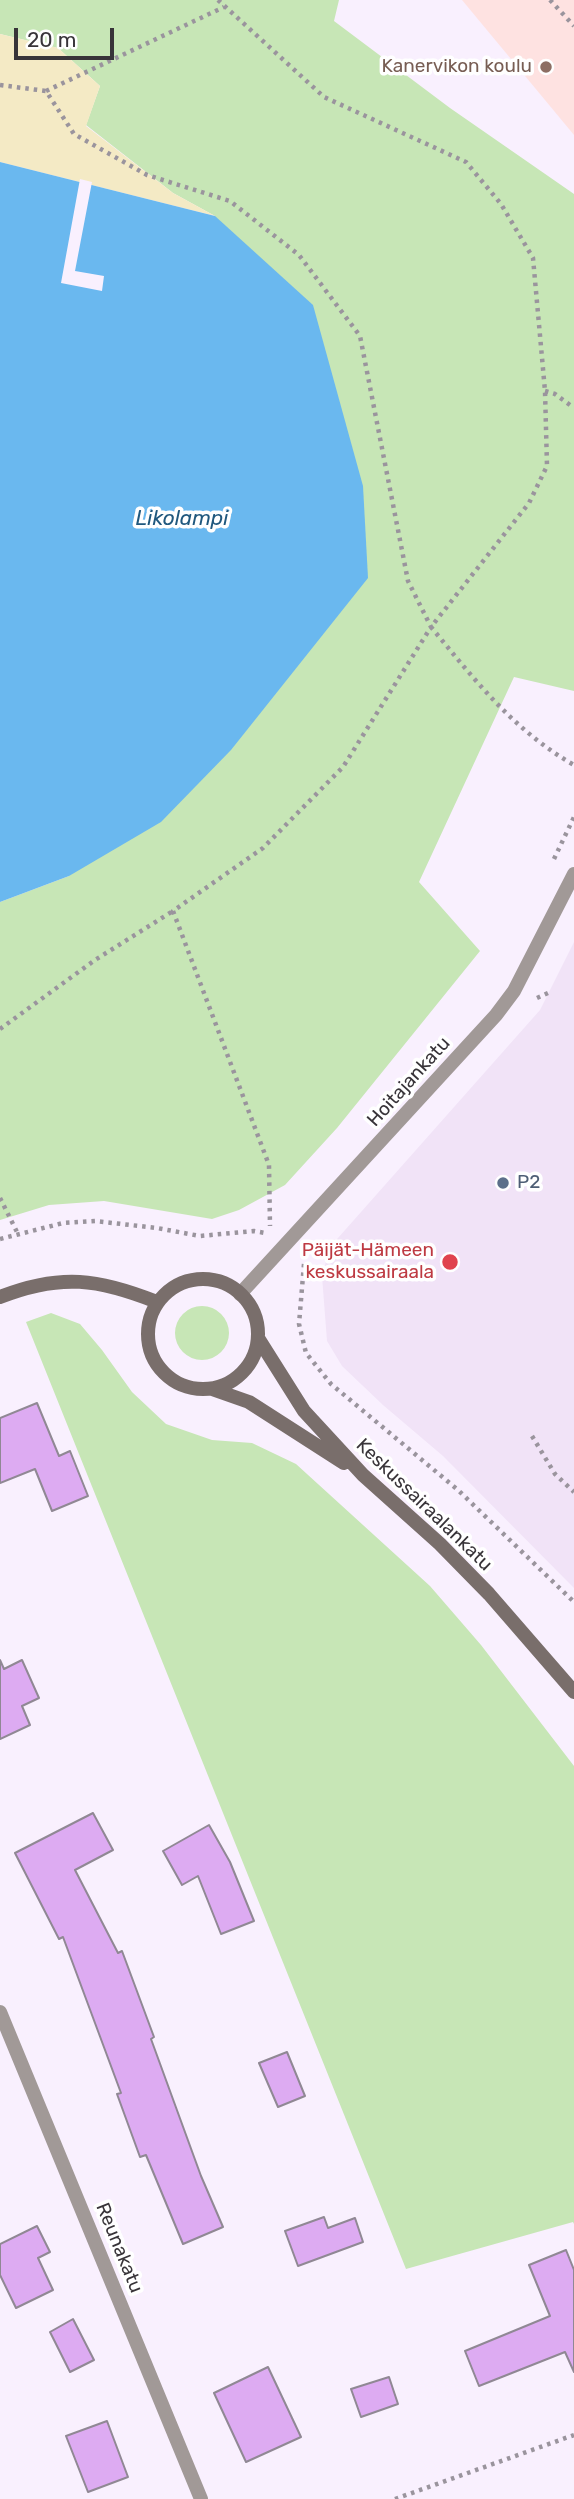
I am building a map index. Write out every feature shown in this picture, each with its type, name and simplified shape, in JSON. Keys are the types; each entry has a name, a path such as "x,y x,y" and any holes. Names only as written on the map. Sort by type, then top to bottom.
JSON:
{"street":[{"name":"Hoitajankatu","path":"240,1294 496,1015 524,971 574,874"},
{"path":"212,1389 229,1383 244,1372 254,1356 258,1338 257,1322 251,1306 225,1283 206,1279 188,1281 171,1289 157,1302 149,1319 147,1338 152,1356 161,1371 176,1383 193,1389 212,1389 249,1402 362,1475"},
{"path":"0,1297 47,1283 72,1280 113,1286 157,1302"},
{"name":"Keskussairaalankatu","path":"258,1338 303,1411 362,1475 440,1544 489,1594 574,1692"},
{"name":"Reunakatu","path":"0,2012 201,2499"}],"path":[{"path":"0,1029 95,960 173,911 263,848 343,767 431,627 530,503 547,466 545,391 533,258 501,204 466,162 324,97 218,0"},
{"path":"550,0 574,26"},
{"path":"0,85 46,91 224,7"},
{"path":"46,91 74,134 147,175 230,201 299,255 359,336 408,581 431,627 491,700 550,752 574,765"},
{"path":"545,391 555,394 574,408"},
{"path":"552,864 574,817"},
{"path":"173,911 269,1165 270,1234"},
{"path":"0,1198 18,1234"},
{"path":"0,1239 63,1223 95,1221 200,1236 254,1231 270,1234"},
{"path":"270,1234 279,1224"},
{"path":"302,1265 299,1325 306,1353 331,1384 458,1490 574,1602"},
{"path":"532,1436 555,1474 574,1492"},
{"path":"395,2499 574,2435"}],"shaded area":[{"name":"Kanervikon koulu","path":"462,0 574,0 574,135"},
{"name":"Päijät-Hämeen keskussairaala","path":"574,942 574,1588 443,1456 342,1366 327,1341 322,1276 330,1247 540,1010"}],"green space":[{"path":"0,0 339,0 334,21 450,108 574,194 574,691 514,677 419,882 480,951 337,1128 285,1185 239,1210 212,1219 104,1201 49,1205 0,1220 0,902 69,876 215,216 173,193 86,125 100,86 58,48 0,34"},
{"path":"207,1306 217,1310 225,1318 229,1333 225,1348 217,1356 197,1360 187,1356 179,1348 175,1328 179,1318 187,1310"},
{"path":"51,1313 80,1324 132,1392 166,1424 212,1440 252,1443 296,1464 430,1586 481,1645 574,1766 574,2224 573,2222 406,2269 26,1322"}],"sand":[{"path":"0,34 58,48 100,86 86,126 173,193 215,216 0,162"}],"water":[{"name":"Likolampi","path":"0,162 215,216 313,305 363,486 368,578 231,750 161,822 69,876 0,902"}],"pier":[{"path":"80,179 92,182 75,271 104,276 102,291 61,283"}],"building":[{"path":"37,1403 59,1456 70,1451 88,1496 52,1511 35,1469 0,1483 0,1418"},
{"path":"0,1660 4,1669 22,1660 39,1698 22,1706 30,1725 0,1739"},
{"path":"93,1813 113,1850 75,1870 118,1953 122,1951 201,2176 223,2227 183,2244 146,2155 140,2157 117,2094 121,2093 63,1937 59,1939 15,1853"},
{"path":"209,1825 230,1862 254,1921 221,1934 198,1876 182,1885 163,1851"},
{"path":"287,2052 305,2096 278,2107 259,2063"},
{"path":"324,2217 328,2228 355,2218 363,2242 298,2266 285,2231"},
{"path":"37,2226 50,2252 38,2258 53,2290 16,2308 0,2275 0,2244"},
{"path":"566,2250 574,2270 574,2372 565,2352 479,2386 465,2351 550,2316 529,2265"},
{"path":"73,2319 94,2360 70,2372 50,2332"},
{"path":"268,2367 301,2437 246,2462 214,2393"},
{"path":"389,2377 398,2404 361,2417 351,2389"},
{"path":"107,2421 128,2477 88,2492 66,2436"}],"place":[{"name":"Kanervikon koulu","path":"546,67"},
{"name":"P2","path":"503,1183"},
{"name":"Päijät-Hämeen keskussairaala","path":"450,1262"}]}
